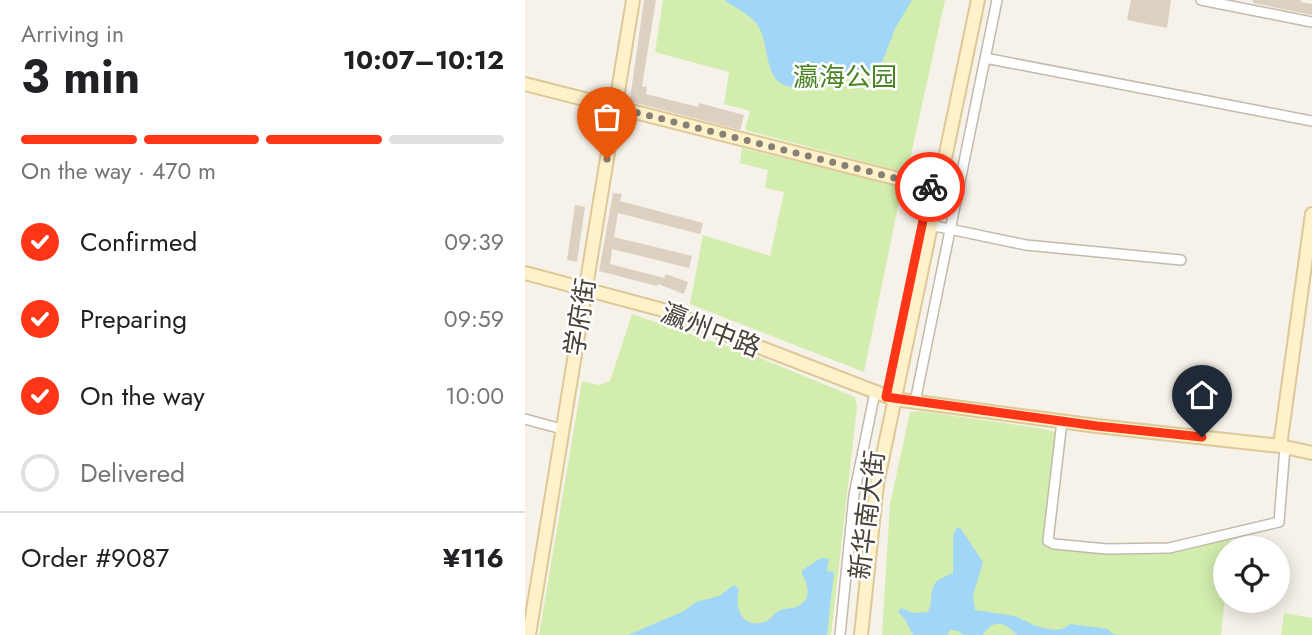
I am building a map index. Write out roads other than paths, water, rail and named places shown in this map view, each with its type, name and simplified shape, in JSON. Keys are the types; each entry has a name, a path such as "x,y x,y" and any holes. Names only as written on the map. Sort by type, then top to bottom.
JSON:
{"street":[{"name":"学府街","path":"529,635 633,0"},
{"path":"885,396 970,0"},
{"path":"840,635 854,495 885,396 930,225 978,0"},
{"path":"915,402 997,0"},
{"path":"1201,0 1312,22"},
{"path":"985,58 1312,121"},
{"path":"525,85 930,187"},
{"path":"1062,421 1048,541 1054,544 1107,550 1169,548 1279,522 1282,447 1312,214"},
{"path":"930,225 1026,245 1181,261"},
{"name":"瀛州中路","path":"525,273 663,310 885,396 1312,453"},
{"name":"新华南大街","path":"853,635 869,483 885,396"},
{"name":"新华南大街","path":"861,635 885,396"},
{"path":"525,419 562,429"}],"water":[{"path":"724,0 912,0 895,29 878,73 823,73 809,87 803,89 790,87 775,77 756,23"},
{"path":"957,527 983,562 973,596 975,610 1015,616 1036,626 1053,630 1071,624 1108,629 1117,635 1017,635 1004,625 995,624 983,635 964,635 950,630 947,635 913,635 898,612 901,608 913,613 928,612 934,585 939,579 953,573 953,535"},
{"path":"821,558 829,559 827,571 834,572 827,635 628,635 684,611 696,602 719,596 734,585 739,589 738,603 742,616 751,623 767,621 780,610 796,607 804,601 808,588 802,570"}],"park label":[{"name":"瀛海公园","path":"845,77"}]}
